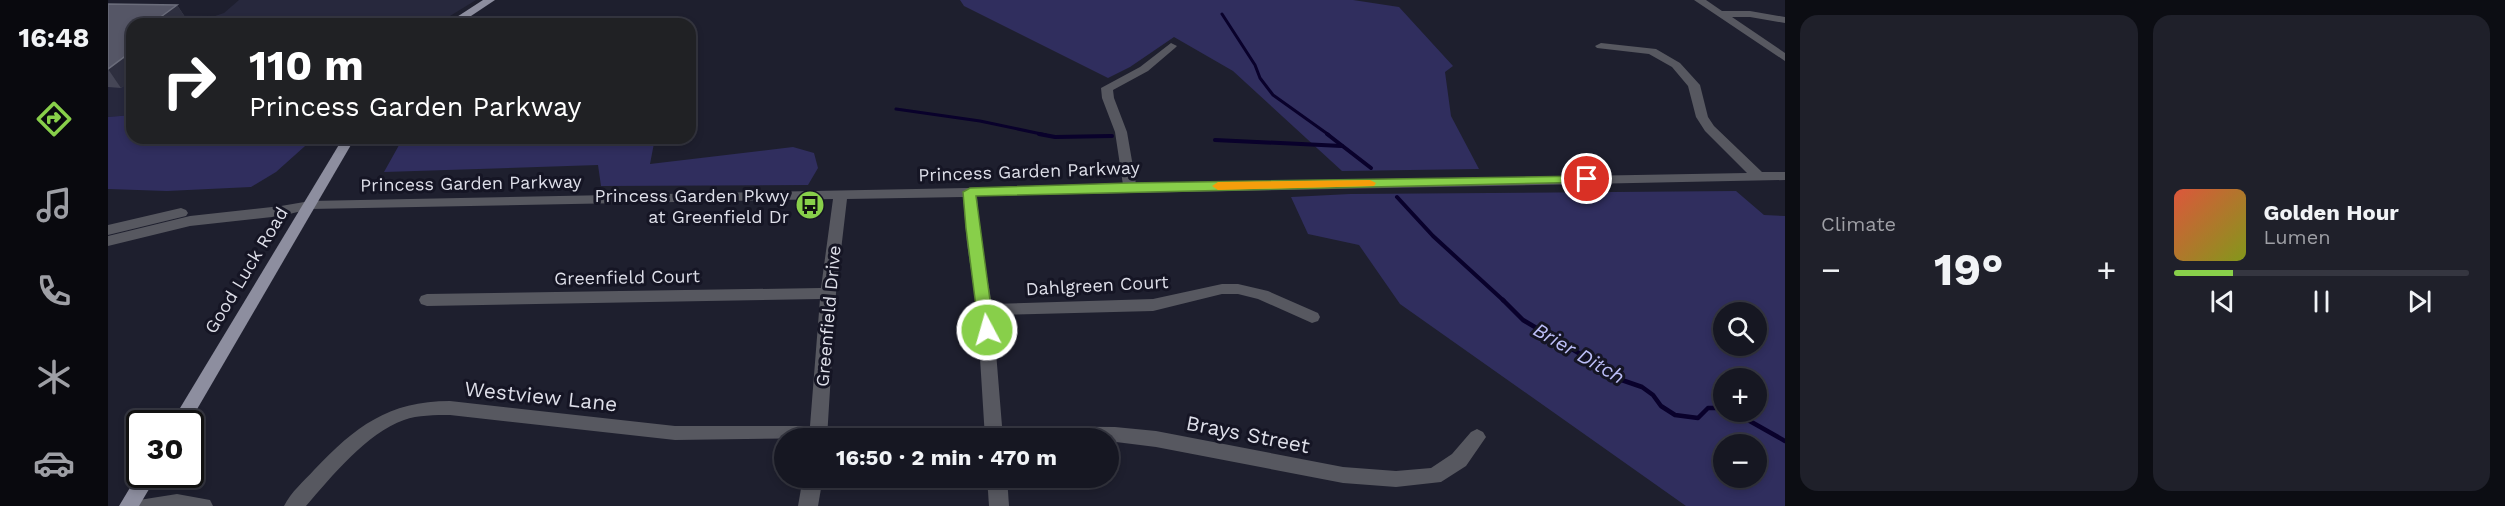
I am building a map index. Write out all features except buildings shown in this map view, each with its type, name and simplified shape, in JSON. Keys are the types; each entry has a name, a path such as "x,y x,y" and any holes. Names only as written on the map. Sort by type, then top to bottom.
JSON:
{"main road":[{"path":"461,18 490,0"},
{"name":"Good Luck Road","path":"188,410 346,144"},
{"path":"129,506 140,488"}],"street":[{"path":"1698,0 1785,58"},
{"path":"1720,14 1750,14 1785,20"},
{"path":"1130,187 1120,132 1107,98 1107,88 1144,69 1171,46"},
{"path":"1601,46 1652,51 1676,65 1694,85 1702,117 1709,128 1758,176"},
{"name":"Princess Garden Parkway","path":"310,205 1130,187 1785,176"},
{"path":"970,192 974,244 985,310 993,428"},
{"name":"Greenfield Drive","path":"819,428 828,293 841,194"},
{"path":"108,230 183,213 240,204 289,200 310,205"},
{"path":"108,241 199,220 281,211 310,205"},
{"name":"Dahlgreen Court","path":"985,310 1152,305 1222,289 1262,295 1312,317"},
{"name":"Greenfield Court","path":"427,300 828,293"},
{"name":"Westview Lane","path":"294,506 335,462 375,428 396,416 421,409 466,410 675,433 774,435"},
{"name":"Brays Street","path":"1119,435 1156,439 1332,473 1396,480 1434,476 1459,460 1477,437"},
{"path":"808,506 811,488"},
{"path":"998,488 999,506"},
{"path":"146,506 177,503 203,506"}],"shaded area":[{"path":"239,0 476,0 447,18 126,18 126,116 108,117 108,15 215,16 224,13"},
{"path":"960,0 1353,0 1399,7 1453,66 1445,72 1451,116 1479,169 1342,171 1233,71 1174,37 1130,67 1108,78 964,6"},
{"path":"126,116 126,144 307,144 276,172 251,187 167,191 108,189 108,117"},
{"path":"400,144 654,144 650,164 793,147 814,153 818,168 808,185 601,186 598,165 384,172"},
{"path":"1736,191 1764,215 1785,216 1785,506 1686,506 1400,304 1359,245 1308,234 1291,197 1350,194"}],"waterway":[{"name":"Brier Ditch","path":"1222,14 1255,65 1260,78 1273,95 1329,135"},
{"path":"896,109 980,121 1046,135"},
{"path":"1039,134 1055,137 1112,136"},
{"name":"Brier Ditch","path":"1327,134 1371,168"},
{"path":"1215,140 1342,146"},
{"name":"Brier Ditch","path":"1397,197 1433,236 1504,301"},
{"name":"Brier Ditch","path":"1504,301 1523,320 1592,361 1613,377 1642,387 1653,395 1661,406 1675,415 1698,418 1708,408 1713,408"},
{"name":"Brier Ditch","path":"1751,422 1785,441"}],"slow traffic":[{"path":"1218,186 1370,183"}],"place":[{"name":"Princess Garden Pkwy at Greenfield Dr","path":"810,205"}],"route":[{"path":"987,330 970,213 970,192 1587,179"}]}
